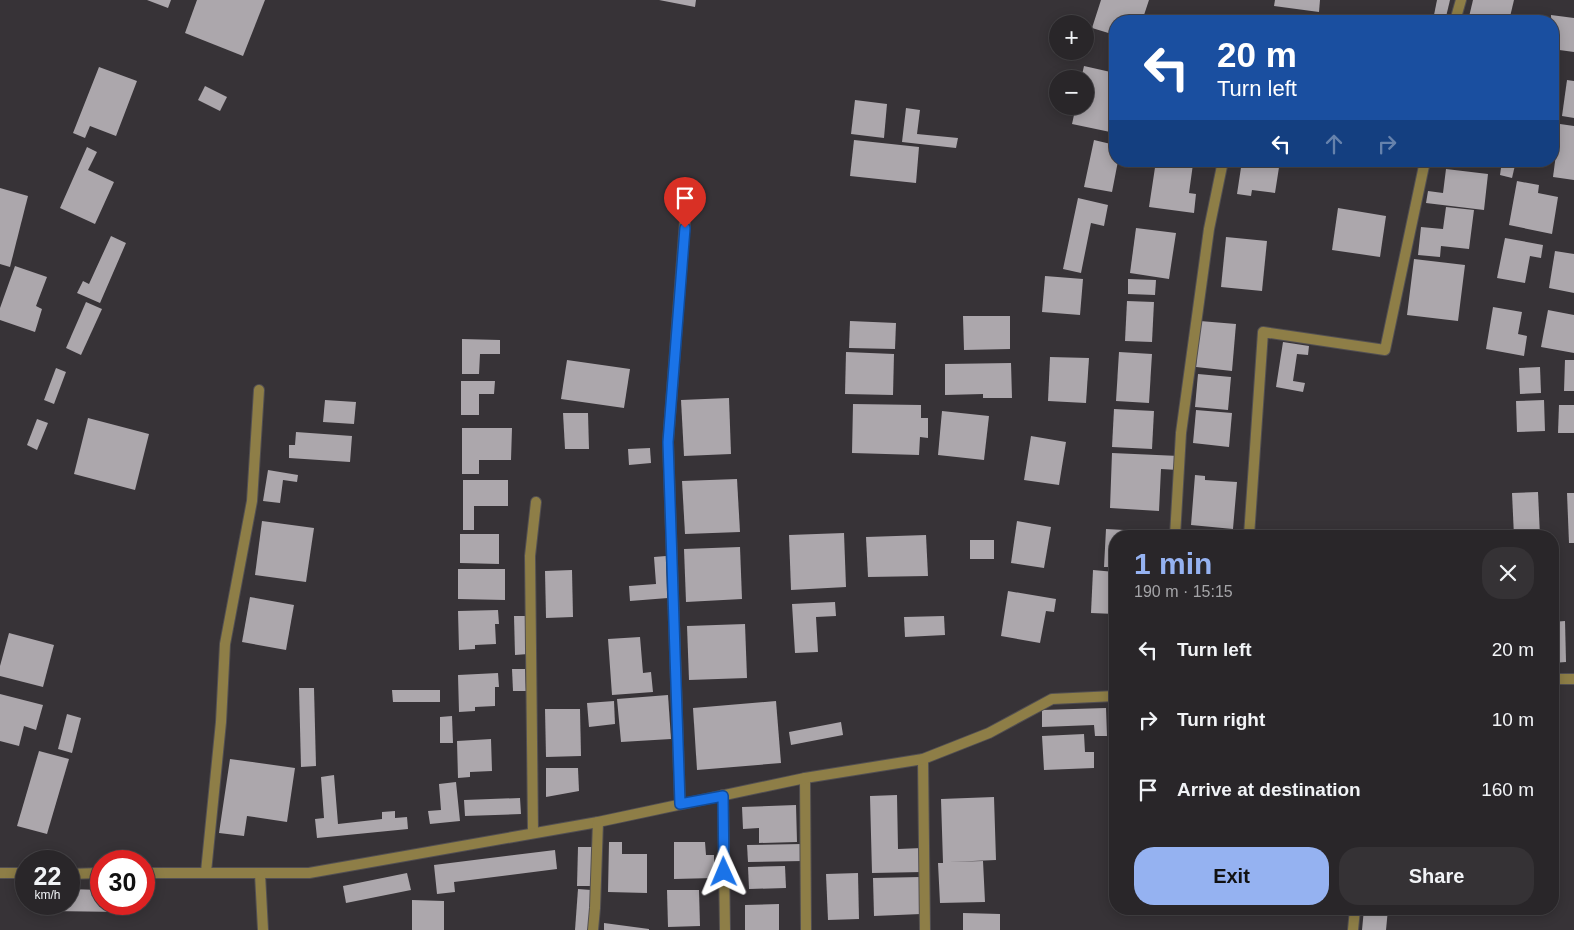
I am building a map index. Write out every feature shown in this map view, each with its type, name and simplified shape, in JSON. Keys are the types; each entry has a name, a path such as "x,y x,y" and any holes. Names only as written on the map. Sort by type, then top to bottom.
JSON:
{"street":[{"path":"1457,15 1461,0"},
{"path":"1175,530 1181,433 1209,229 1222,167"},
{"path":"1249,530 1263,332 1385,350 1424,167"},
{"path":"680,804 668,442 686,208"},
{"path":"206,872 221,722 225,644 252,501 259,390"},
{"path":"533,834 530,556 536,502"},
{"path":"1559,679 1574,679"},
{"path":"155,872 308,873 533,834 805,778 922,759 990,732 1052,699 1109,696"},
{"path":"922,759 925,930"},
{"path":"805,778 806,930"},
{"path":"723,796 725,930"},
{"path":"592,930 595,908 598,822"},
{"path":"0,873 15,874"},
{"path":"260,874 263,930"},
{"path":"1352,930 1354,915"}],"building":[{"path":"147,0 171,0 168,8"},
{"path":"197,0 265,0 243,56 185,33"},
{"path":"659,0 696,0 695,7"},
{"path":"1101,0 1149,0 1144,15 1109,15 1109,33 1094,29 1094,22"},
{"path":"1275,0 1320,0 1319,12 1274,6"},
{"path":"1437,0 1450,0 1446,15 1434,15"},
{"path":"1473,0 1514,0 1510,15 1469,15"},
{"path":"1559,16 1574,18 1574,52 1559,50"},
{"path":"1084,66 1109,72 1109,132 1072,124 1074,115 1094,115 1094,70 1083,70"},
{"path":"99,67 137,81 116,136 90,126 85,138 73,133"},
{"path":"1567,80 1574,81 1574,118 1562,116"},
{"path":"205,86 227,97 220,111 198,100"},
{"path":"855,100 887,104 884,138 851,134"},
{"path":"906,108 920,110 917,134 958,138 956,148 902,142"},
{"path":"1560,124 1574,126 1574,180 1553,177 1554,167 1559,167"},
{"path":"854,140 919,147 916,183 850,176"},
{"path":"1094,140 1109,144 1109,167 1117,167 1112,192 1084,187"},
{"path":"87,147 97,152 88,170 114,182 95,224 60,208"},
{"path":"1155,167 1193,167 1189,193 1196,194 1194,213 1149,207"},
{"path":"1241,167 1279,167 1275,193 1252,190 1251,196 1237,194"},
{"path":"1501,167 1515,167 1512,178 1500,175"},
{"path":"1446,169 1488,174 1484,210 1426,203 1428,191 1443,193"},
{"path":"1517,181 1539,185 1538,193 1558,197 1552,234 1509,225"},
{"path":"0,188 28,196 10,267 0,264"},
{"path":"1078,198 1108,205 1104,226 1091,223 1081,273 1063,269"},
{"path":"1446,207 1474,210 1469,249 1441,246 1440,257 1418,255 1421,227 1443,229"},
{"path":"1338,208 1386,216 1380,257 1332,250"},
{"path":"1136,228 1176,233 1169,279 1130,273"},
{"path":"111,236 126,243 100,303 77,293 83,281 89,284"},
{"path":"1226,237 1267,241 1262,291 1221,287"},
{"path":"1505,238 1543,245 1541,258 1530,256 1525,283 1497,278"},
{"path":"1555,251 1574,254 1574,293 1549,288"},
{"path":"1414,259 1465,265 1458,321 1407,315"},
{"path":"15,266 47,277 36,306 42,309 35,332 0,320 0,308"},
{"path":"1045,276 1083,279 1080,315 1042,312"},
{"path":"1128,279 1156,280 1155,295 1128,294"},
{"path":"1127,301 1154,302 1152,342 1125,341"},
{"path":"86,302 102,309 81,355 66,348"},
{"path":"1493,307 1522,312 1518,334 1527,336 1524,356 1486,349"},
{"path":"1548,310 1574,315 1574,353 1541,347"},
{"path":"963,316 1010,316 1010,349 964,350"},
{"path":"850,321 896,323 895,349 849,348"},
{"path":"1200,321 1236,324 1232,371 1196,367"},
{"path":"462,339 500,340 500,354 480,354 479,374 462,374"},
{"path":"1283,342 1309,346 1308,355 1297,354 1293,381 1305,383 1303,392 1276,387"},
{"path":"846,352 894,354 893,395 845,394"},
{"path":"1119,352 1152,354 1149,403 1116,401"},
{"path":"1050,357 1089,358 1086,403 1048,401"},
{"path":"567,360 630,369 624,408 561,399"},
{"path":"1565,360 1574,360 1574,391 1564,391"},
{"path":"1011,363 1012,398 983,398 983,394 945,395 945,364"},
{"path":"1540,367 1541,393 1520,394 1519,368"},
{"path":"56,368 66,372 54,404 44,400"},
{"path":"1198,374 1231,377 1228,410 1195,407"},
{"path":"461,381 495,381 494,394 479,394 479,415 461,415"},
{"path":"729,398 731,454 684,456 681,400"},
{"path":"325,400 356,402 354,424 323,422"},
{"path":"1544,400 1545,431 1517,432 1516,401"},
{"path":"853,404 921,405 921,418 928,418 928,438 920,437 919,455 852,453"},
{"path":"1559,405 1574,405 1574,433 1558,433"},
{"path":"1114,409 1154,411 1152,449 1112,447"},
{"path":"1196,410 1232,413 1229,447 1193,443"},
{"path":"942,411 989,416 984,460 938,455"},
{"path":"563,413 588,413 589,449 565,449"},
{"path":"88,418 149,434 135,490 74,474"},
{"path":"37,419 48,423 37,450 27,445"},
{"path":"462,428 512,428 511,460 479,460 479,474 462,474"},
{"path":"296,432 352,436 350,462 289,458 289,445 295,445"},
{"path":"1031,436 1066,442 1059,485 1024,480"},
{"path":"650,448 651,463 629,465 628,449"},
{"path":"1112,453 1179,456 1178,470 1161,469 1159,511 1110,508"},
{"path":"268,470 298,475 297,482 283,480 280,503 263,501"},
{"path":"1195,475 1205,476 1205,480 1237,482 1233,529 1191,525"},
{"path":"737,479 740,532 685,534 682,481"},
{"path":"463,480 508,480 508,506 474,506 474,530 463,530"},
{"path":"1538,492 1540,530 1514,530 1512,493"},
{"path":"1567,493 1574,493 1574,543 1569,543"},
{"path":"262,521 314,528 306,582 255,575"},
{"path":"1017,521 1051,527 1044,568 1011,563"},
{"path":"1106,529 1124,530 1109,530 1109,567 1104,567"},
{"path":"844,533 846,587 791,590 789,535"},
{"path":"460,534 499,534 499,564 460,563"},
{"path":"926,535 928,576 868,577 866,537"},
{"path":"970,540 994,540 994,559 970,559"},
{"path":"740,547 742,599 686,602 684,549"},
{"path":"666,556 668,598 630,601 629,586 656,584 654,557"},
{"path":"458,569 505,569 505,600 458,599"},
{"path":"572,570 573,617 546,618 545,571"},
{"path":"1093,570 1109,571 1109,614 1091,613"},
{"path":"1008,591 1056,599 1054,612 1046,611 1040,643 1001,636"},
{"path":"250,597 294,605 286,650 242,642"},
{"path":"835,602 836,616 816,617 818,652 795,653 792,604"},
{"path":"498,610 499,624 495,624 496,644 475,645 475,649 459,650 458,611"},
{"path":"514,616 527,616 528,654 515,655"},
{"path":"944,616 945,635 905,637 904,617"},
{"path":"1559,621 1565,621 1566,662 1559,662"},
{"path":"745,624 747,678 689,680 687,626"},
{"path":"9,633 54,645 43,687 0,676 0,666"},
{"path":"640,637 643,673 651,672 653,692 612,695 608,639"},
{"path":"512,669 525,669 526,691 513,691"},
{"path":"498,673 499,687 495,687 495,706 475,707 475,711 459,712 458,675"},
{"path":"299,688 314,688 316,766 301,767"},
{"path":"392,690 440,690 440,702 393,702"},
{"path":"0,694 43,705 36,730 24,726 19,746 0,741"},
{"path":"668,695 671,739 621,742 617,699"},
{"path":"614,701 615,724 589,727 587,703"},
{"path":"776,701 781,763 697,770 693,708"},
{"path":"1106,708 1107,736 1095,736 1094,725 1042,727 1042,710"},
{"path":"545,709 580,709 581,756 546,757"},
{"path":"67,714 81,718 72,753 58,749"},
{"path":"452,716 453,743 440,743 440,717"},
{"path":"841,722 843,735 791,745 789,732"},
{"path":"1084,734 1085,752 1094,752 1094,768 1044,770 1042,736"},
{"path":"491,739 492,771 470,772 470,777 458,778 457,741"},
{"path":"39,751 69,759 47,834 17,826"},
{"path":"230,759 295,768 287,822 247,816 244,836 219,833"},
{"path":"546,768 578,768 579,791 546,797"},
{"path":"334,775 338,824 382,819 382,812 395,811 395,818 407,817 408,829 317,838 315,819 324,818 321,777"},
{"path":"456,782 460,821 430,824 428,811 441,810 439,784"},
{"path":"897,795 898,849 922,848 923,872 872,873 870,796"},
{"path":"994,797 996,860 949,862 983,861 985,902 940,903 938,863 943,863 941,799"},
{"path":"520,798 521,814 465,816 464,800"},
{"path":"796,805 797,842 759,843 759,828 743,829 742,807"},
{"path":"609,842 622,842 622,854 647,854 647,893 608,892"},
{"path":"674,842 705,842 706,855 714,855 714,878 674,879"},
{"path":"802,844 803,861 748,862 747,845"},
{"path":"578,847 593,847 592,886 577,886"},
{"path":"555,850 557,869 454,882 455,892 437,894 434,865"},
{"path":"785,866 786,888 749,889 748,867"},
{"path":"407,873 411,890 346,903 343,886"},
{"path":"858,873 859,919 828,920 826,874"},
{"path":"920,877 921,914 874,916 873,878"},
{"path":"80,889 90,890 90,912 80,911"},
{"path":"578,889 591,890 588,930 575,930"},
{"path":"667,890 699,890 700,926 668,927"},
{"path":"412,900 444,901 444,930 412,930"},
{"path":"779,904 779,930 745,930 745,905"},
{"path":"963,913 1000,914 1000,930 963,930"},
{"path":"1363,915 1387,915 1386,930 1362,930"},
{"path":"604,923 649,929 649,930 604,930"}],"route":[{"path":"685,228 668,442 680,804 723,796 724,872"}]}
